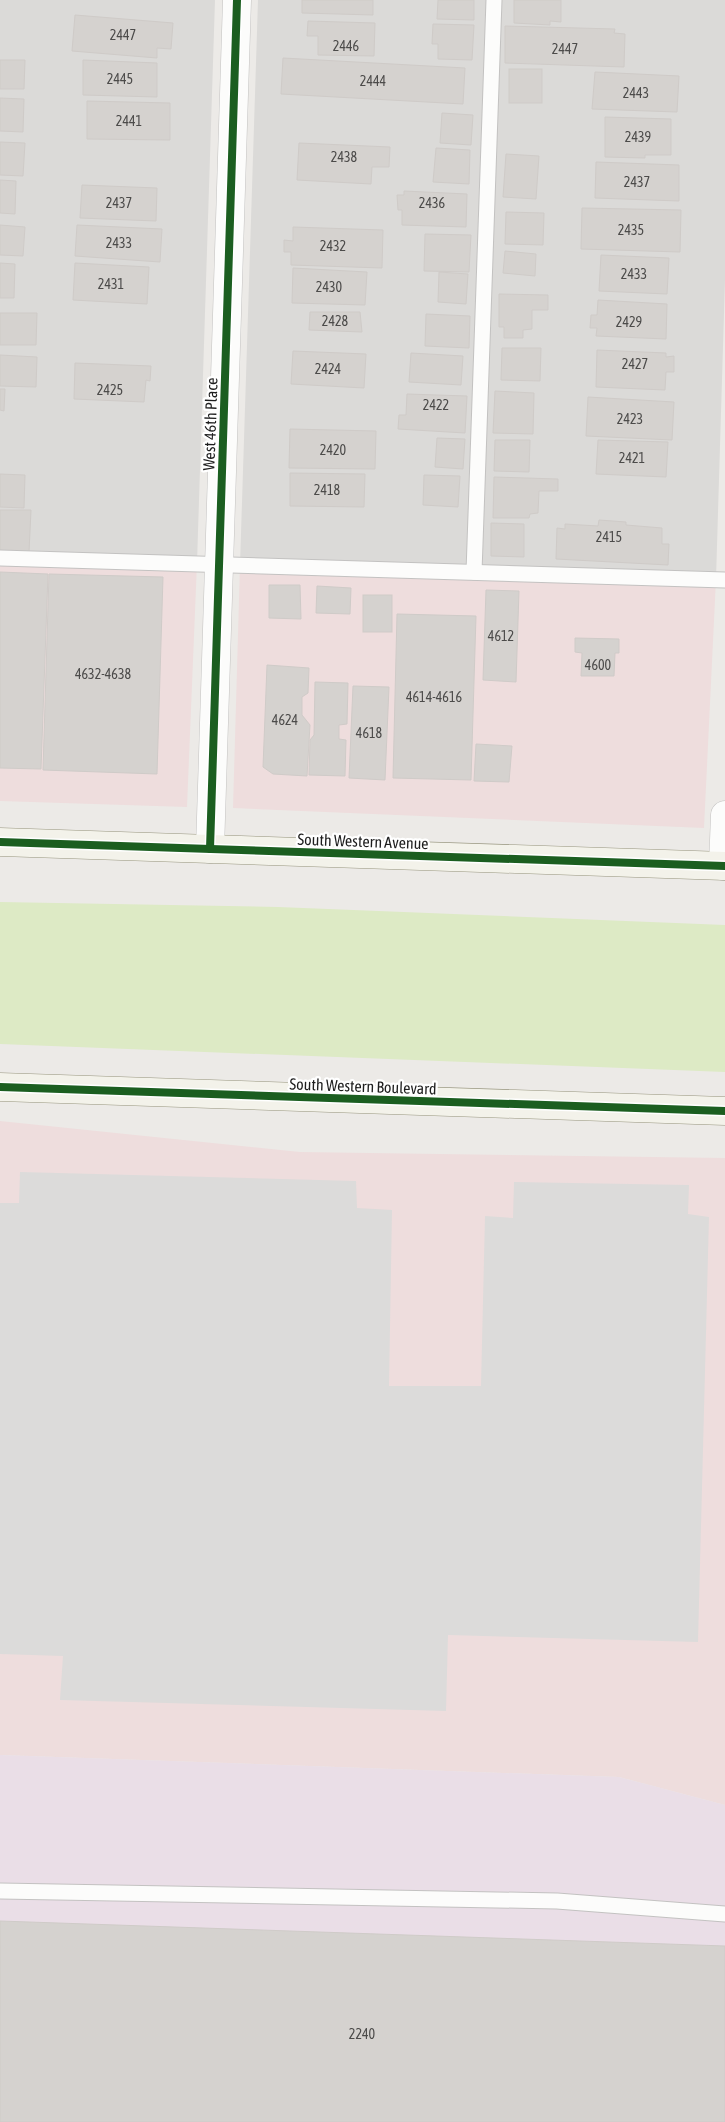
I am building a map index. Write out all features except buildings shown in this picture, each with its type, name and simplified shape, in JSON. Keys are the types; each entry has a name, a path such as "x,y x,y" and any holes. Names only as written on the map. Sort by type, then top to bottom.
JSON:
{"main road":[{"name":"South Western Avenue","path":"0,842 724,866"},
{"name":"South Western Boulevard","path":"0,1088 725,1111"}],"street":[{"name":"West 46th Place","path":"210,849 237,0"},
{"path":"724,866 725,815"}],"lane":[{"path":"474,572 494,0"},
{"path":"0,558 725,580"},
{"path":"0,1891 557,1901 725,1914"}],"shaded area":[{"path":"0,0 215,0 197,563 0,558"},
{"path":"258,0 725,0 725,280 716,579 240,565"},
{"path":"0,558 197,563 187,807 0,801"},
{"path":"240,565 716,579 704,828 233,808"},
{"path":"0,1121 300,1152 725,1158 725,1805 619,1777 0,1755"},
{"path":"20,1172 356,1181 357,1208 392,1210 389,1386 481,1386 485,1216 513,1218 514,1182 689,1185 688,1214 709,1217 698,1642 448,1635 446,1711 60,1700 63,1656 0,1654 0,1203 19,1203"},
{"path":"0,1755 619,1777 725,1805 725,2122 0,2122"}],"green space":[{"path":"0,902 278,907 725,925 725,1072 0,1044"}],"cycle path":[{"path":"210,849 237,0"},
{"path":"0,842 725,866"},
{"path":"0,1087 725,1111"}]}
